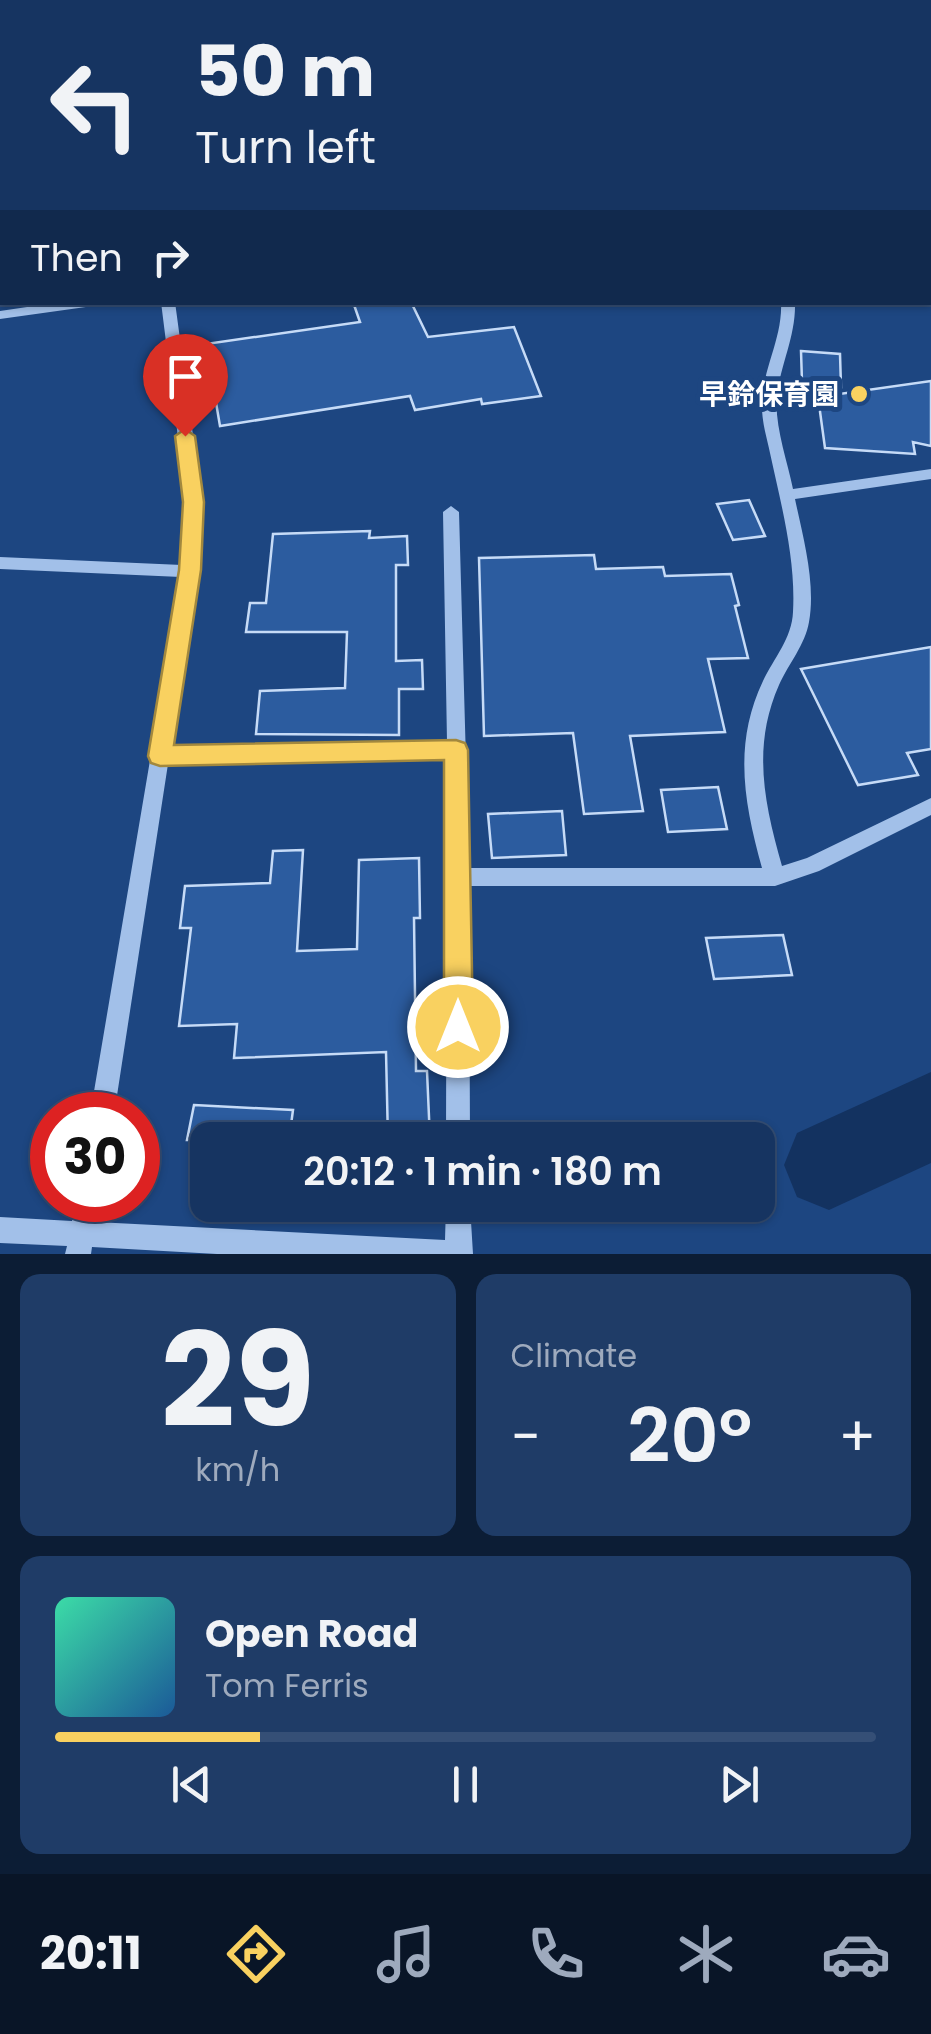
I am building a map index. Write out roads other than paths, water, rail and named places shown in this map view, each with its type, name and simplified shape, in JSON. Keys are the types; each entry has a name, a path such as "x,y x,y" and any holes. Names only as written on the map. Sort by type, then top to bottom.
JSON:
{"street":[{"path":"0,315 72,305"},
{"path":"106,1092 190,570 194,502 168,305"},
{"path":"774,877 752,792 750,752 757,712 794,643 802,610 769,408 771,385 790,319 788,305"},
{"path":"786,494 931,474"},
{"path":"451,512 458,1122"},
{"path":"0,564 190,570"},
{"path":"160,756 456,750"},
{"path":"458,877 774,877 812,865 931,806"},
{"path":"0,1230 80,1245 459,1254 458,1222"}],"waterway":[{"path":"829,1165 931,1116"}],"place":[{"name":"早鈴保育園","path":"859,394"}]}
